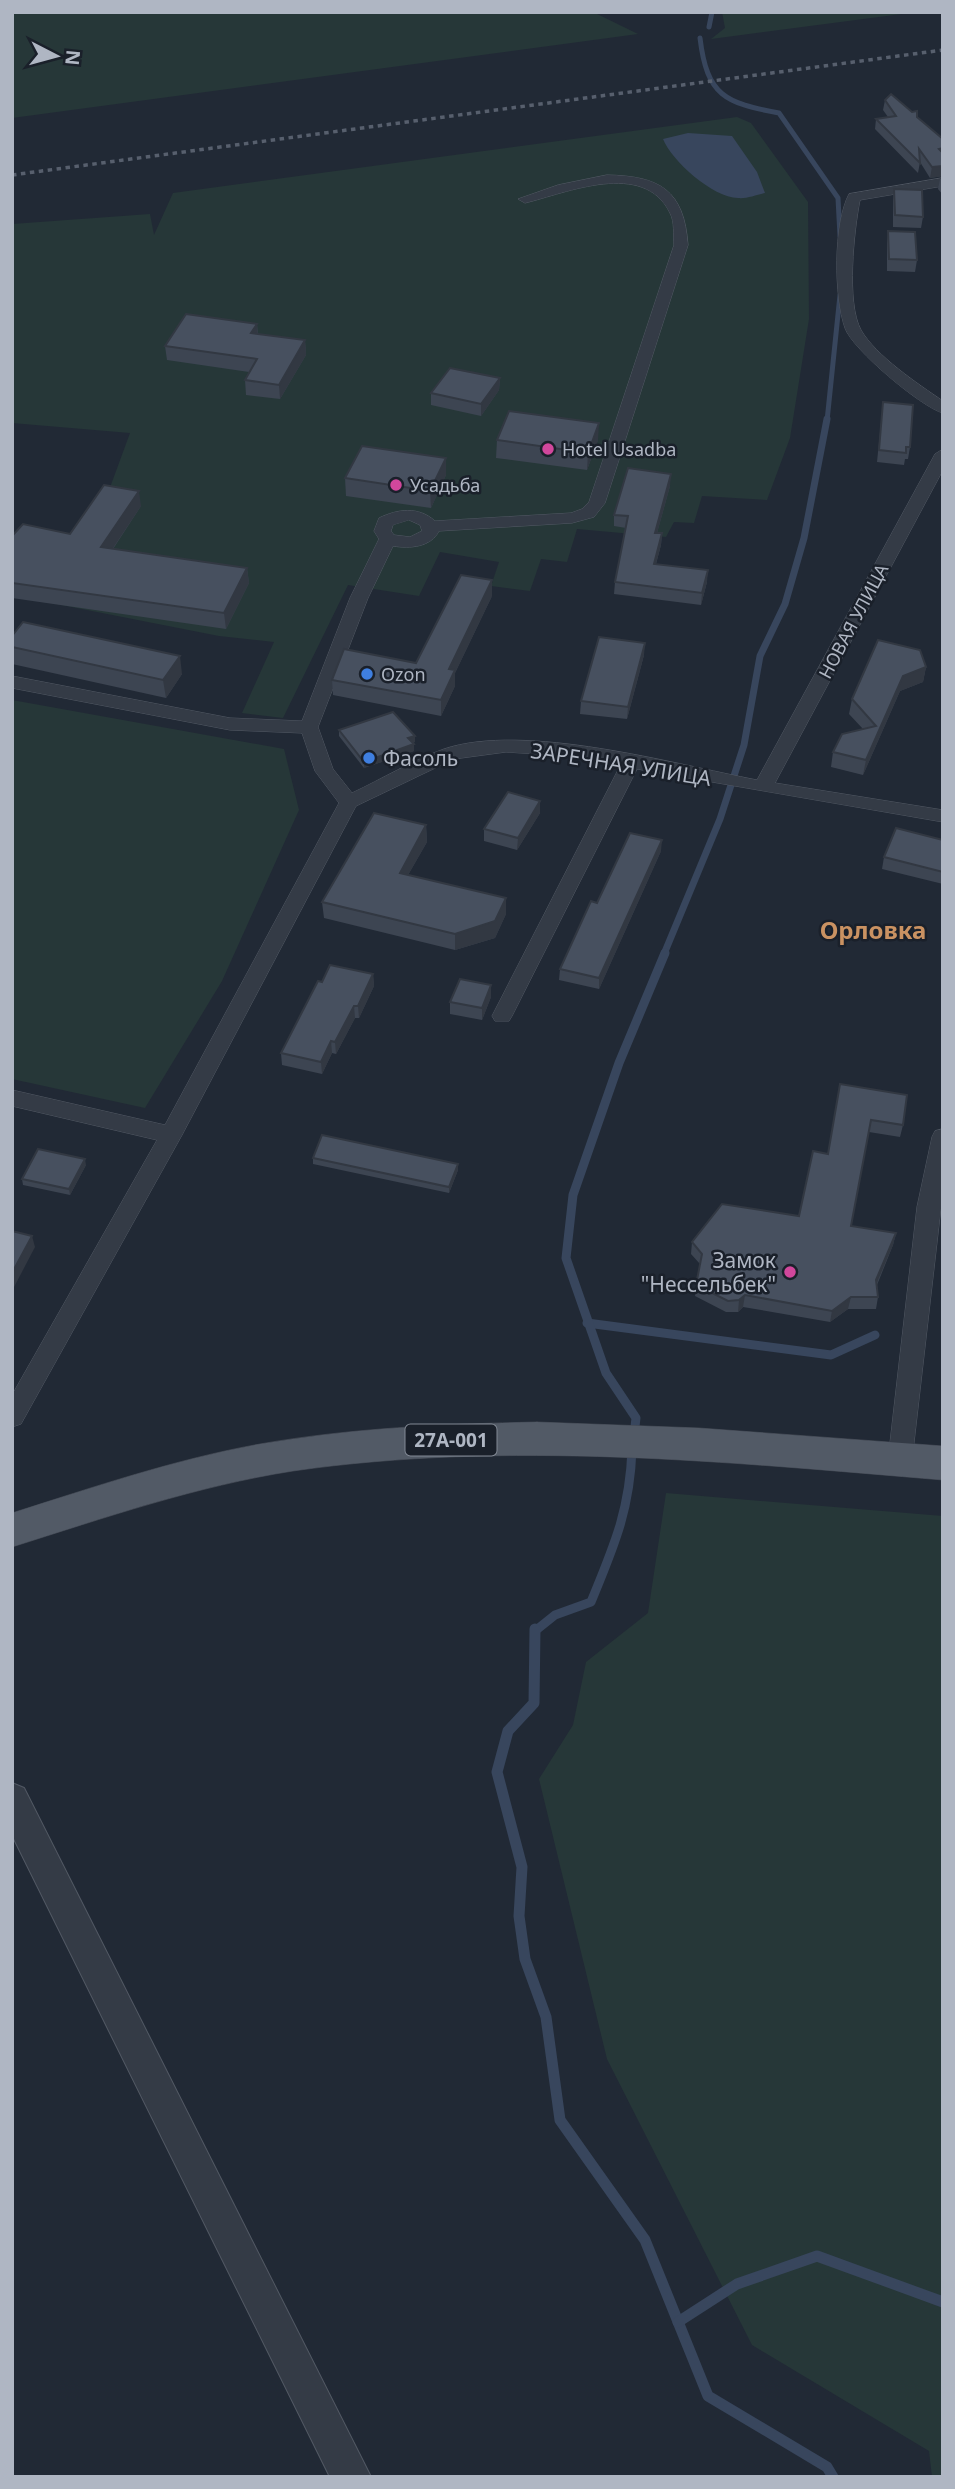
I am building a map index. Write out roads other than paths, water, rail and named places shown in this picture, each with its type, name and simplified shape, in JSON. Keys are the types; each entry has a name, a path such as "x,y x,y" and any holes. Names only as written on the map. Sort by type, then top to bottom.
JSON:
{"main road":[{"name":"27А-001","path":"12,1530 126,1493 292,1455 471,1438 650,1439 943,1463"}],"street":[{"path":"431,526 572,518 588,513 597,503 681,245 678,214 666,197 631,180 570,186 525,198"},
{"path":"943,182 854,197 848,225 845,287 853,330 898,378 943,408"},
{"name":"НОВАЯ УЛИЦА","path":"763,787 943,454"},
{"path":"410,514 424,518 431,526 430,533 412,543 388,539 382,531 385,522 396,516 410,514"},
{"path":"12,1417 171,1135 349,802 324,771 309,727 359,598 388,539"},
{"path":"12,682 230,724 309,727"},
{"name":"ЗАРЕЧНАЯ УЛИЦА","path":"349,802 450,754 506,746 567,750 630,764 943,816"},
{"path":"502,1016 630,764"},
{"path":"12,1098 171,1135"},
{"path":"900,1460 928,1207 943,1137"},
{"path":"12,1799 351,2477"}],"water":[{"path":"688,133 732,136 757,172 765,193 738,198 717,192 705,185 684,167 667,148 663,139"}],"waterway":[{"path":"709,27 712,12"},
{"path":"700,38 708,73 722,93 745,105 779,113 838,198 840,236"},
{"path":"827,421 840,295"},
{"path":"664,954 720,819 744,745 760,656 785,604 804,538 827,419"},
{"path":"589,1323 566,1258 573,1195 619,1063 665,953"},
{"path":"589,1323 831,1355 875,1335"},
{"path":"589,1323 606,1373 636,1418 634,1435"},
{"path":"535,1631 555,1615 591,1602 614,1545 624,1509 632,1449"},
{"path":"535,1629 534,1703 508,1731 497,1772 522,1867 519,1916 525,1959 546,2017 560,2120 645,2240 678,2322"},
{"path":"678,2322 737,2284 817,2256 943,2302"},
{"path":"678,2322 708,2396 827,2467 833,2477"}],"railway":[{"path":"12,175 943,50"}],"place":[{"name":"Hotel Usadba","path":"548,449"},
{"name":"Усадьба","path":"396,485"},
{"name":"Ozon","path":"367,674"},
{"name":"Фасоль","path":"369,758"},
{"name":"Замок \"Нессельбек\"","path":"790,1272"}],"district":[{"name":"Орловка","path":"873,929"}]}
